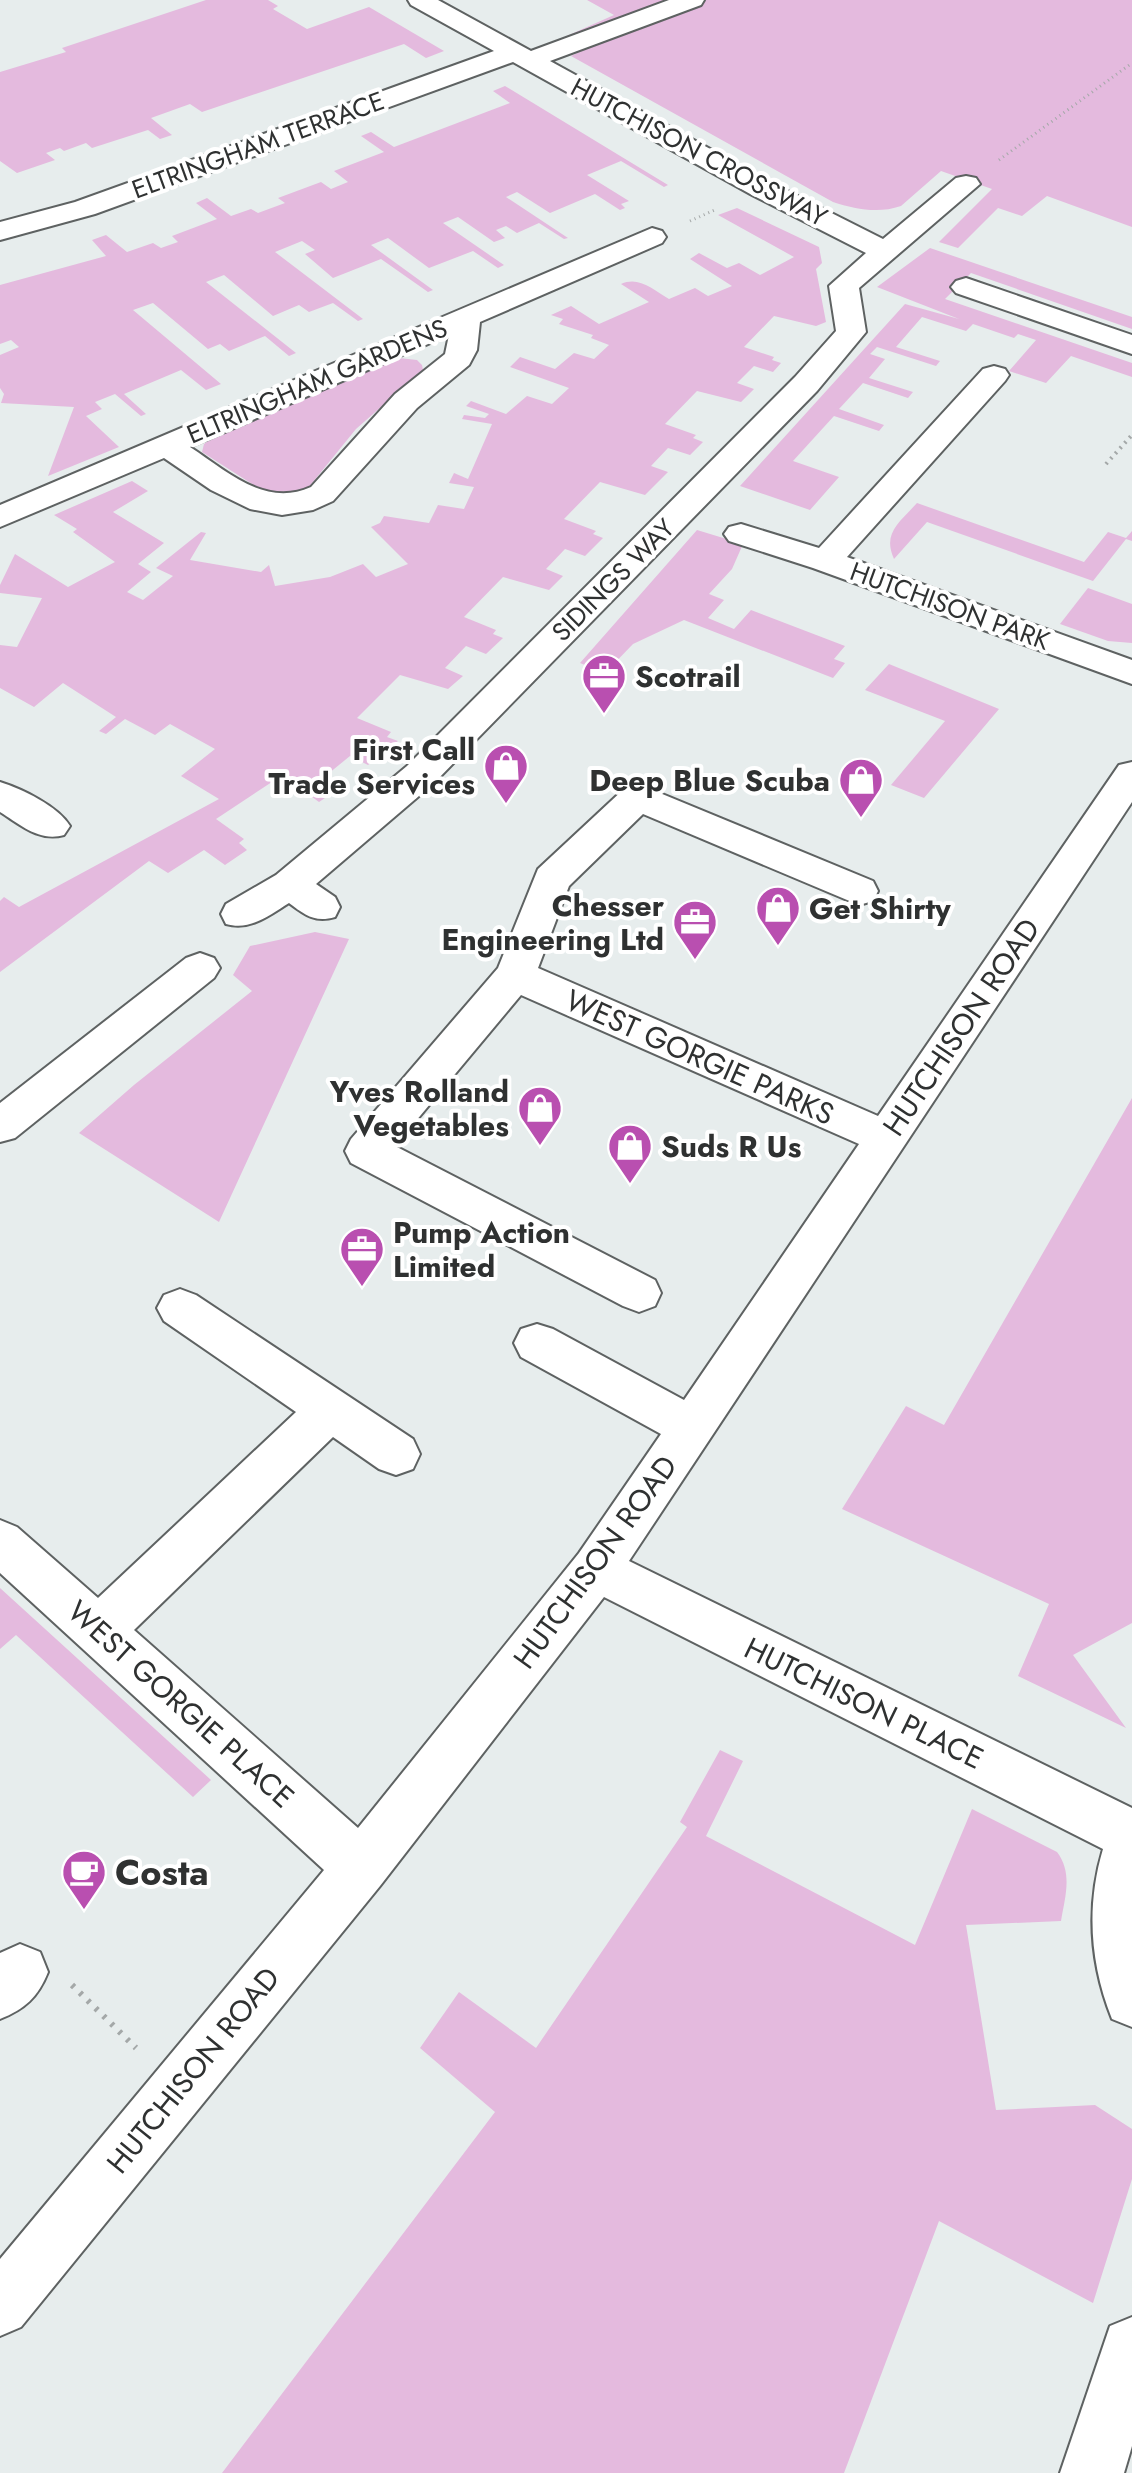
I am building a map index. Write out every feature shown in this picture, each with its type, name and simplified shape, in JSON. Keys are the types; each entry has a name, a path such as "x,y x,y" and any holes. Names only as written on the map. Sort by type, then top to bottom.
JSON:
{"street":[{"name":"HUTCHISON CROSSWAY","path":"420,0 762,189 886,252"},
{"name":"ELTRINGHAM TERRACE","path":"0,231 85,208 692,0"},
{"path":"886,252 966,184"},
{"name":"ELTRINGHAM GARDENS","path":"0,517 652,237"},
{"name":"SIDINGS WAY","path":"240,914 306,896 420,775 806,384 851,332 844,286 886,252"},
{"path":"966,287 1132,345"},
{"name":"ELTRINGHAM GARDENS","path":"168,446 263,504 286,506 310,501 322,494 406,401 451,367 462,350 466,317"},
{"name":"HUTCHISON PARK","path":"994,375 825,561 1132,673"},
{"path":"741,534 825,561"},
{"name":"HUTCHISON ROAD","path":"0,2306 361,1867 596,1569 1132,774"},
{"path":"0,795 51,826"},
{"path":"639,1293 366,1151 515,975 552,879 638,797 859,891"},
{"path":"0,1126 200,968"},
{"name":"WEST GORGIE PARKS","path":"515,975 886,1138"},
{"path":"180,1308 396,1454"},
{"path":"537,1343 693,1428"},
{"path":"99,1630 330,1410"},
{"name":"WEST GORGIE PLACE","path":"0,1542 361,1867"},
{"name":"HUTCHISON PLACE","path":"596,1569 1132,1838 1124,1866 1118,1924 1132,1999"},
{"path":"1092,2473 1132,2348"}],"path":[{"path":"966,184 1132,63"},
{"path":"652,237 762,189"},
{"path":"1106,464 1132,435"},
{"path":"84,1996 128,2042"}],"shaded area":[{"path":"206,0 268,0 278,6 273,9 307,29 369,7 444,51 426,58 404,44 202,112 190,104 151,118 172,135 160,139 148,130 92,148 86,143 64,151 60,148 46,153 55,160 17,173 0,161 0,72 66,52 62,48"},
{"path":"587,0 1132,0 1132,227 1047,196 1022,216 998,208 958,248 939,242 992,189 941,171 901,206 867,210 833,202 571,56 583,50 560,39 614,15"},
{"path":"505,86 668,185 664,187 621,161 587,175 629,201 621,204 625,208 620,210 595,194 550,213 517,192 506,197 568,238 564,239 539,223 517,233 506,226 496,230 505,238 494,242 458,217 443,223 504,265 498,268 473,251 429,268 388,238 371,245 433,290 428,292 381,259 333,278 305,254 315,250 302,241 275,252 363,319 358,321 333,303 309,312 299,305 273,316 224,275 206,282 296,353 289,356 265,336 229,351 220,344 208,349 153,303 133,310 221,384 206,390 181,370 124,394 146,414 141,416 115,394 95,402 102,409 86,416 119,447 48,476 74,407 1,403 4,394 0,388 0,355 19,347 11,340 0,344 0,285 106,256 92,240 106,235 127,252 153,243 161,248 178,242 172,236 217,219 196,203 207,198 231,216 251,209 258,213 285,203 278,198 321,182 331,189 348,182 334,171 384,152 361,136 371,132 394,147 510,103 493,91"},
{"path":"737,208 819,247 822,263 816,269 826,322 816,326 774,316 744,347 774,357 772,360 781,363 773,372 754,366 737,383 754,389 741,402 697,391 665,424 696,435 693,438 703,442 690,455 668,448 651,466 668,472 645,495 600,482 564,519 596,531 593,534 603,538 585,556 565,549 546,569 563,576 549,590 503,577 464,617 496,630 493,634 503,638 486,654 466,646 445,668 463,676 448,689 400,675 357,718 391,732 387,737 398,741 368,765 350,756 323,778 340,788 319,802 278,778 216,819 244,839 239,843 247,850 225,865 204,850 168,873 149,861 0,972 0,901 4,897 19,907 219,799 181,776 215,749 170,724 155,735 125,719 106,734 99,731 116,717 63,683 34,707 0,688 0,645 17,647 42,598 0,593 0,585 15,554 68,587 115,562 73,532 77,529 54,515 132,481 148,491 113,512 164,543 138,564 151,572 127,592 143,600 173,576 156,568 201,532 206,533 190,560 261,572 269,565 275,586 330,577 363,564 376,577 408,564 371,527 380,523 384,516 429,523 438,505 464,509 474,487 449,483 454,473 468,479 492,424 462,419 464,415 485,418 489,414 466,406 471,401 506,414 527,396 552,404 569,388 510,367 520,357 555,369 574,353 594,359 609,345 591,338 593,335 559,324 563,319 551,315 571,306 599,324 649,302 621,284 628,282 645,285 669,299 695,288 708,296 732,286 690,259 699,253 727,268 739,263 760,275 794,257 718,215"},
{"path":"930,248 1132,317 1132,329 971,273 945,299 1132,363 1132,377 1071,356 1046,383 1009,371 1036,340 1018,334 1014,338 973,324 966,331 922,317 896,347 940,361 936,366 877,347 870,354 885,359 869,378 913,392 908,398 863,383 839,409 884,425 879,431 834,416 793,461 839,477 810,510 740,486 905,304 959,319 877,287"},
{"path":"399,358 417,360 423,370 356,429 308,488 289,495 266,493 202,452 204,444 214,437"},
{"path":"917,503 1084,562 1108,532 1126,538 1132,531 1132,541 1126,539 1093,581 927,522 894,559 890,542 892,535 899,522"},
{"path":"697,530 743,544 732,569 709,594 724,600 708,618 734,629 751,610 845,646 834,659 845,663 833,678 684,620 633,644 605,673 580,663"},
{"path":"1088,588 1132,604 1132,643 1108,641 1060,624"},
{"path":"889,664 999,709 924,798 891,785 945,721 865,690"},
{"path":"315,932 349,939 219,1222 79,1133 252,991 233,975 250,946"},
{"path":"1132,1098 1132,1623 1073,1655 1126,1728 1018,1676 1049,1604 842,1509 906,1406 944,1425"},
{"path":"0,1588 211,1780 193,1797 16,1635 0,1649"},
{"path":"720,1750 743,1761 706,1836 915,1945 972,1809 1057,1852 1066,1877 1061,1921 966,1925 996,2110 1095,2105 1132,2129 1132,2179 1093,2303 939,2221 844,2473 222,2473 495,2112 420,2048 459,1992 536,2048 687,1827 680,1822"}],"place":[{"name":"Scotrail","path":"604,715"},
{"name":"First Call Trade Services","path":"506,805"},
{"name":"Deep Blue Scuba","path":"861,819"},
{"name":"Get Shirty","path":"778,947"},
{"name":"Chesser Engineering Ltd","path":"695,961"},
{"name":"Yves Rolland Vegetables","path":"540,1147"},
{"name":"Suds R Us","path":"630,1185"},
{"name":"Pump Action Limited","path":"362,1288"},
{"name":"Costa","path":"84,1911"}]}
